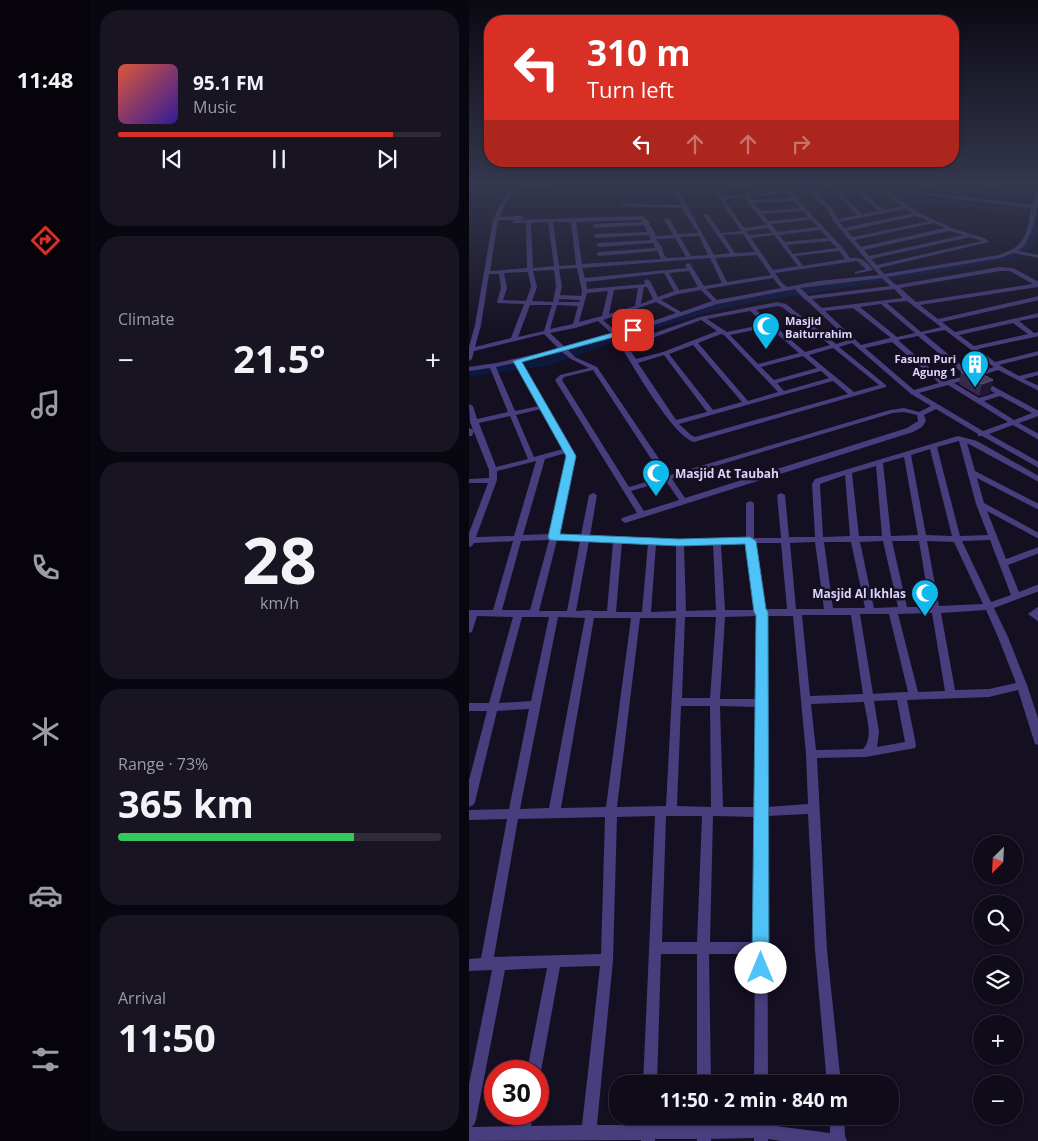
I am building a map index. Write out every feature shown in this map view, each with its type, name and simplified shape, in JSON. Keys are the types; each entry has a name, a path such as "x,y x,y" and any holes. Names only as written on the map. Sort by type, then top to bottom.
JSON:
{"street":[{"path":"469,359 493,236"},
{"path":"514,340 534,287 530,269 528,236"},
{"path":"546,333 557,300 559,286 552,236"},
{"path":"575,236 579,266 585,290 575,326"},
{"path":"596,236 602,264"},
{"path":"610,236 671,236"},
{"path":"676,236 690,269 701,288 716,302"},
{"path":"702,236 725,284"},
{"path":"722,236 733,254"},
{"path":"754,236 749,237 758,253 780,284 786,288"},
{"path":"778,236 801,267"},
{"path":"828,236 841,249 848,260"},
{"path":"851,236 877,267 883,277 909,299 996,366 1038,389"},
{"path":"853,239 864,236"},
{"path":"861,249 916,236"},
{"path":"917,236 955,264"},
{"path":"868,258 963,236"},
{"path":"877,267 941,254 986,242 971,236"},
{"path":"469,369 493,369 568,352 716,302 786,288 883,277 1000,256 1014,252 1022,245 1025,236"},
{"path":"599,245 654,237"},
{"path":"654,237 665,260"},
{"path":"784,244 831,239"},
{"path":"599,254 660,249"},
{"path":"794,256 841,249"},
{"path":"1014,252 1035,257"},
{"path":"486,273 758,253"},
{"path":"472,350 575,326 638,307 677,292 725,284 801,267 848,260 861,260 871,270 780,284"},
{"path":"639,261 656,300 681,314"},
{"path":"805,297 1005,268 1038,285 916,304"},
{"path":"584,280 690,269"},
{"path":"501,272 504,288 500,302 583,301"},
{"path":"666,272 677,292"},
{"path":"585,290 649,285"},
{"path":"638,307 641,286"},
{"path":"602,318 612,288"},
{"path":"797,288 860,348 913,393 1038,466"},
{"path":"954,334 1010,315 1038,298"},
{"path":"820,310 909,299"},
{"path":"883,303 969,376 1038,413"},
{"path":"602,318 619,336 624,346 634,362 687,438 699,439 884,386 784,305 777,304 703,318 624,346"},
{"path":"855,306 946,383 1038,438"},
{"path":"751,309 853,395"},
{"path":"936,321 1010,315 1038,315"},
{"path":"1010,315 1036,334"},
{"path":"703,318 724,332 783,393"},
{"path":"634,362 724,332 769,325"},
{"path":"860,348 945,328"},
{"path":"546,333 568,352 595,368 683,501"},
{"path":"972,348 1036,334"},
{"path":"694,342 746,403"},
{"path":"757,366 854,342"},
{"path":"665,353 712,412"},
{"path":"913,393 1038,353"},
{"path":"519,364 542,407 569,450 571,460 534,614"},
{"path":"595,368 562,376 558,380 641,513"},
{"path":"772,382 823,368"},
{"path":"493,369 511,414 537,459 519,538 496,614"},
{"path":"1018,378 1038,373"},
{"path":"675,423 834,378"},
{"path":"977,401 1001,393"},
{"path":"469,406 474,422 471,431 493,470 493,480 470,542 554,537 679,542 921,538 957,540 993,537"},
{"path":"627,490 892,411 904,410 921,414 937,406"},
{"path":"474,422 542,407"},
{"path":"981,434 1038,413"},
{"path":"625,520 641,513 910,430 919,426 922,421 921,414"},
{"path":"829,612 819,540 816,484 818,481 953,439 962,439 974,443 1038,480"},
{"path":"962,439 980,504 1016,596"},
{"path":"933,446 957,540 1003,637 1022,685 1038,741"},
{"path":"493,470 569,450"},
{"path":"907,453 934,610 951,695"},
{"path":"879,462 887,539 914,695"},
{"path":"848,471 855,540 870,611"},
{"path":"971,472 1038,508"},
{"path":"469,481 493,480"},
{"path":"571,614 587,538 593,495"},
{"path":"781,495 794,613 807,700 821,950 833,1075"},
{"path":"750,502 750,541 761,612 761,1075"},
{"path":"980,504 1038,537"},
{"path":"611,614 619,539"},
{"path":"588,1136 607,960 611,814 653,541"},
{"path":"650,1075 655,948 677,702 681,614 679,542"},
{"path":"704,1075 703,947 713,811 715,704 721,613 717,542"},
{"path":"1004,563 1038,550"},
{"path":"469,630 471,613 641,615 934,610 988,606 1038,588"},
{"path":"1038,609 1033,614 1038,620"},
{"path":"855,610 873,732 871,747 866,753"},
{"path":"554,814 590,613"},
{"path":"469,802 518,614"},
{"path":"485,964 554,614"},
{"path":"807,700 868,696 989,693 1022,685"},
{"path":"811,754 866,753 911,745 901,696"},
{"path":"677,702 715,704 761,703"},
{"path":"469,707 536,705"},
{"path":"469,815 760,812 813,809"},
{"path":"655,948 761,948"},
{"path":"469,965 607,960"},
{"path":"536,1060 555,961"},
{"path":"469,1120 500,964"},
{"path":"512,1136 519,1125"},
{"path":"469,1134 588,1136 649,1129 761,1129 839,1141 838,1125"}],"building":[{"path":"972,369 993,380 982,384 961,372"}],"waterway":[{"path":"469,373 542,363 640,329 710,308 760,297 907,275 1016,256 1031,243 1032,236"}],"place":[{"name":"Masjid Baiturrahim","path":"766,350"},
{"name":"Fasum Puri Agung 1","path":"975,388"},
{"name":"Masjid At Taubah","path":"656,497"},
{"name":"Masjid Al Ikhlas","path":"925,617"}],"route":[{"path":"633,330 517,361 571,456 554,537 679,542 750,541 760,612 762,612 761,968"}]}
